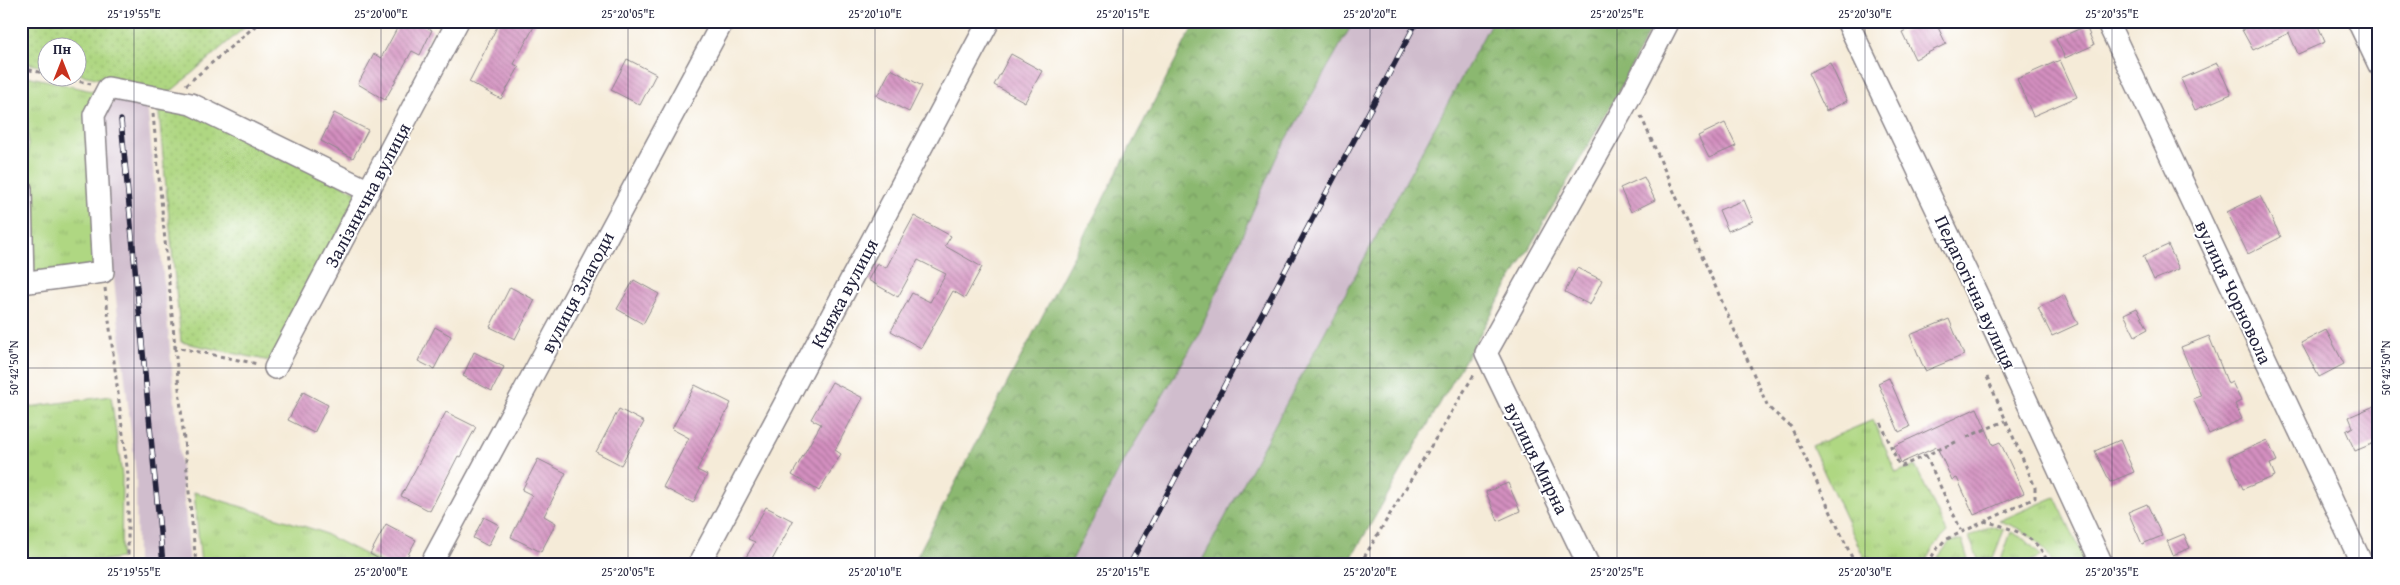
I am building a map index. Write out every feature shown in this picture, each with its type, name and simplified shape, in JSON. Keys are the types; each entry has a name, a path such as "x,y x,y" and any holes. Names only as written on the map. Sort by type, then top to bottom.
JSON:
{"street":[{"name":"Залізнична вулиця","path":"275,368 458,21"},
{"name":"вулиця Злагоди","path":"431,564 723,21"},
{"name":"Княжа вулиця","path":"699,564 989,21"},
{"path":"1486,353 1631,95 1669,21"},
{"name":"Педагогічна вулиця","path":"1847,21 1995,332 2102,564"},
{"name":"вулиця Чорновола","path":"2107,21 2362,564"},
{"path":"2358,21 2379,65"},
{"path":"21,189 22,283 103,272 94,115 108,88 191,104 369,190"},
{"name":"вулиця Мирна","path":"1486,353 1588,564"},
{"path":"2374,564 2379,561"}],"path":[{"path":"196,564 175,347 160,98 261,21"},
{"path":"21,68 38,72"},
{"path":"88,83 108,88"},
{"path":"1631,95 1768,407 1790,427 1854,564"},
{"path":"103,272 128,475 128,564"},
{"path":"175,347 275,368"},
{"path":"1360,564 1486,353"},
{"path":"1928,564 1935,551 1945,540 1961,530 2035,498 2035,487 1986,377"},
{"path":"1967,437 2004,421"},
{"path":"1881,423 1899,465 1902,466 1958,441"},
{"path":"1926,456 1961,530"},
{"path":"1983,521 2022,533 2033,541 2046,557 2048,564"}],"shaded area":[{"path":"1354,21 1492,21 1200,564 1070,564 1121,466 1197,338 1276,158"},
{"path":"116,97 147,103 190,564 137,564 136,475 113,272 102,117"}],"green space":[{"path":"26,21 252,21 168,94 88,76 88,38 38,38 38,66 27,63"},
{"path":"1196,21 1354,21 1276,158 1197,338 1121,466 1070,564 913,564"},
{"path":"1492,21 1654,21 1617,95 1348,564 1200,564"},
{"path":"27,76 38,79 38,88 79,88 96,92 97,265 30,274"},
{"path":"158,104 189,111 359,193 270,361 181,342"},
{"path":"111,396 122,476 121,558 76,564 21,564 21,408"},
{"path":"1873,420 1896,473 1915,465 1947,533 1934,546 1924,564 1867,564 1812,446"},
{"path":"194,492 319,531 384,564 201,564"},
{"path":"2055,497 2087,564 2053,564 2043,548 2030,536 1999,521"},
{"path":"1991,526 2004,530 1993,558 1978,559 1969,537"},
{"path":"2011,532 2026,540 2041,556 2021,564 2011,564 2001,560"},
{"path":"1951,540 1962,540 1969,563 1933,564"}],"building":[{"path":"401,21 415,21 432,30 420,55 412,51 385,100 358,84 374,54 381,58"},
{"path":"500,21 537,21 514,64 519,67 501,99 469,82"},
{"path":"1926,21 1935,21 1946,44 1915,59 1902,32"},
{"path":"2260,21 2316,21 2325,42 2298,54 2289,33 2253,50 2242,30"},
{"path":"2086,26 2094,45 2065,58 2056,39"},
{"path":"1011,54 1042,71 1025,102 994,85"},
{"path":"627,59 656,74 640,105 611,90"},
{"path":"2060,60 2077,97 2033,116 2017,79"},
{"path":"1830,63 1847,101 1826,111 1808,73"},
{"path":"2217,63 2231,94 2195,110 2181,79"},
{"path":"891,69 922,86 909,112 877,96"},
{"path":"334,113 368,130 353,158 321,141"},
{"path":"1725,123 1736,146 1709,158 1698,136"},
{"path":"1644,177 1655,200 1631,212 1620,188"},
{"path":"2260,196 2281,237 2248,254 2227,212"},
{"path":"1744,200 1753,221 1728,231 1719,210"},
{"path":"914,216 951,236 945,246 982,267 965,298 953,291 921,348 891,331 912,293 930,302 946,274 918,260 898,297 868,280 877,263 886,268"},
{"path":"2168,245 2179,269 2154,280 2143,256"},
{"path":"1577,268 1602,280 1590,305 1565,292"},
{"path":"634,280 659,294 643,324 617,309"},
{"path":"510,287 535,300 515,339 490,327"},
{"path":"2064,295 2078,324 2052,336 2038,308"},
{"path":"2137,308 2148,329 2135,336 2124,314"},
{"path":"1949,319 1964,355 1925,371 1910,335"},
{"path":"435,327 451,336 434,369 418,361"},
{"path":"2326,330 2344,364 2319,377 2301,343"},
{"path":"2209,336 2228,384 2232,382 2241,401 2235,404 2242,419 2209,434 2193,399 2201,396 2181,347"},
{"path":"474,352 504,367 492,391 463,376"},
{"path":"1889,378 1910,427 1899,432 1878,383"},
{"path":"832,382 863,398 835,450 841,454 819,491 792,475 821,424 811,419"},
{"path":"695,385 731,403 697,470 707,475 693,503 663,487 689,438 672,429"},
{"path":"303,392 328,405 314,433 288,420"},
{"path":"2379,404 2379,441 2355,451 2346,431 2353,427 2349,417"},
{"path":"1977,408 1993,445 2000,442 2024,493 1974,515 1957,478 1952,480 1937,447 1901,463 1894,446"},
{"path":"619,409 644,422 621,465 596,452"},
{"path":"446,412 476,427 460,457 458,456 430,511 401,496"},
{"path":"2120,440 2134,472 2110,482 2095,451"},
{"path":"2267,440 2277,461 2270,464 2275,476 2243,489 2229,457"},
{"path":"538,459 566,473 544,516 556,523 541,552 511,537 532,495 522,490"},
{"path":"1508,483 1520,511 1498,521 1486,492"},
{"path":"2147,504 2162,536 2142,544 2128,512"},
{"path":"766,507 793,521 770,564 742,564 755,542 748,539"},
{"path":"484,517 499,525 488,546 473,538"},
{"path":"386,524 416,540 403,564 388,564 370,554"},
{"path":"2184,534 2190,548 2173,555 2167,541"}],"railway":[{"path":"1130,564 1417,21"},
{"path":"121,120 163,564"}]}
